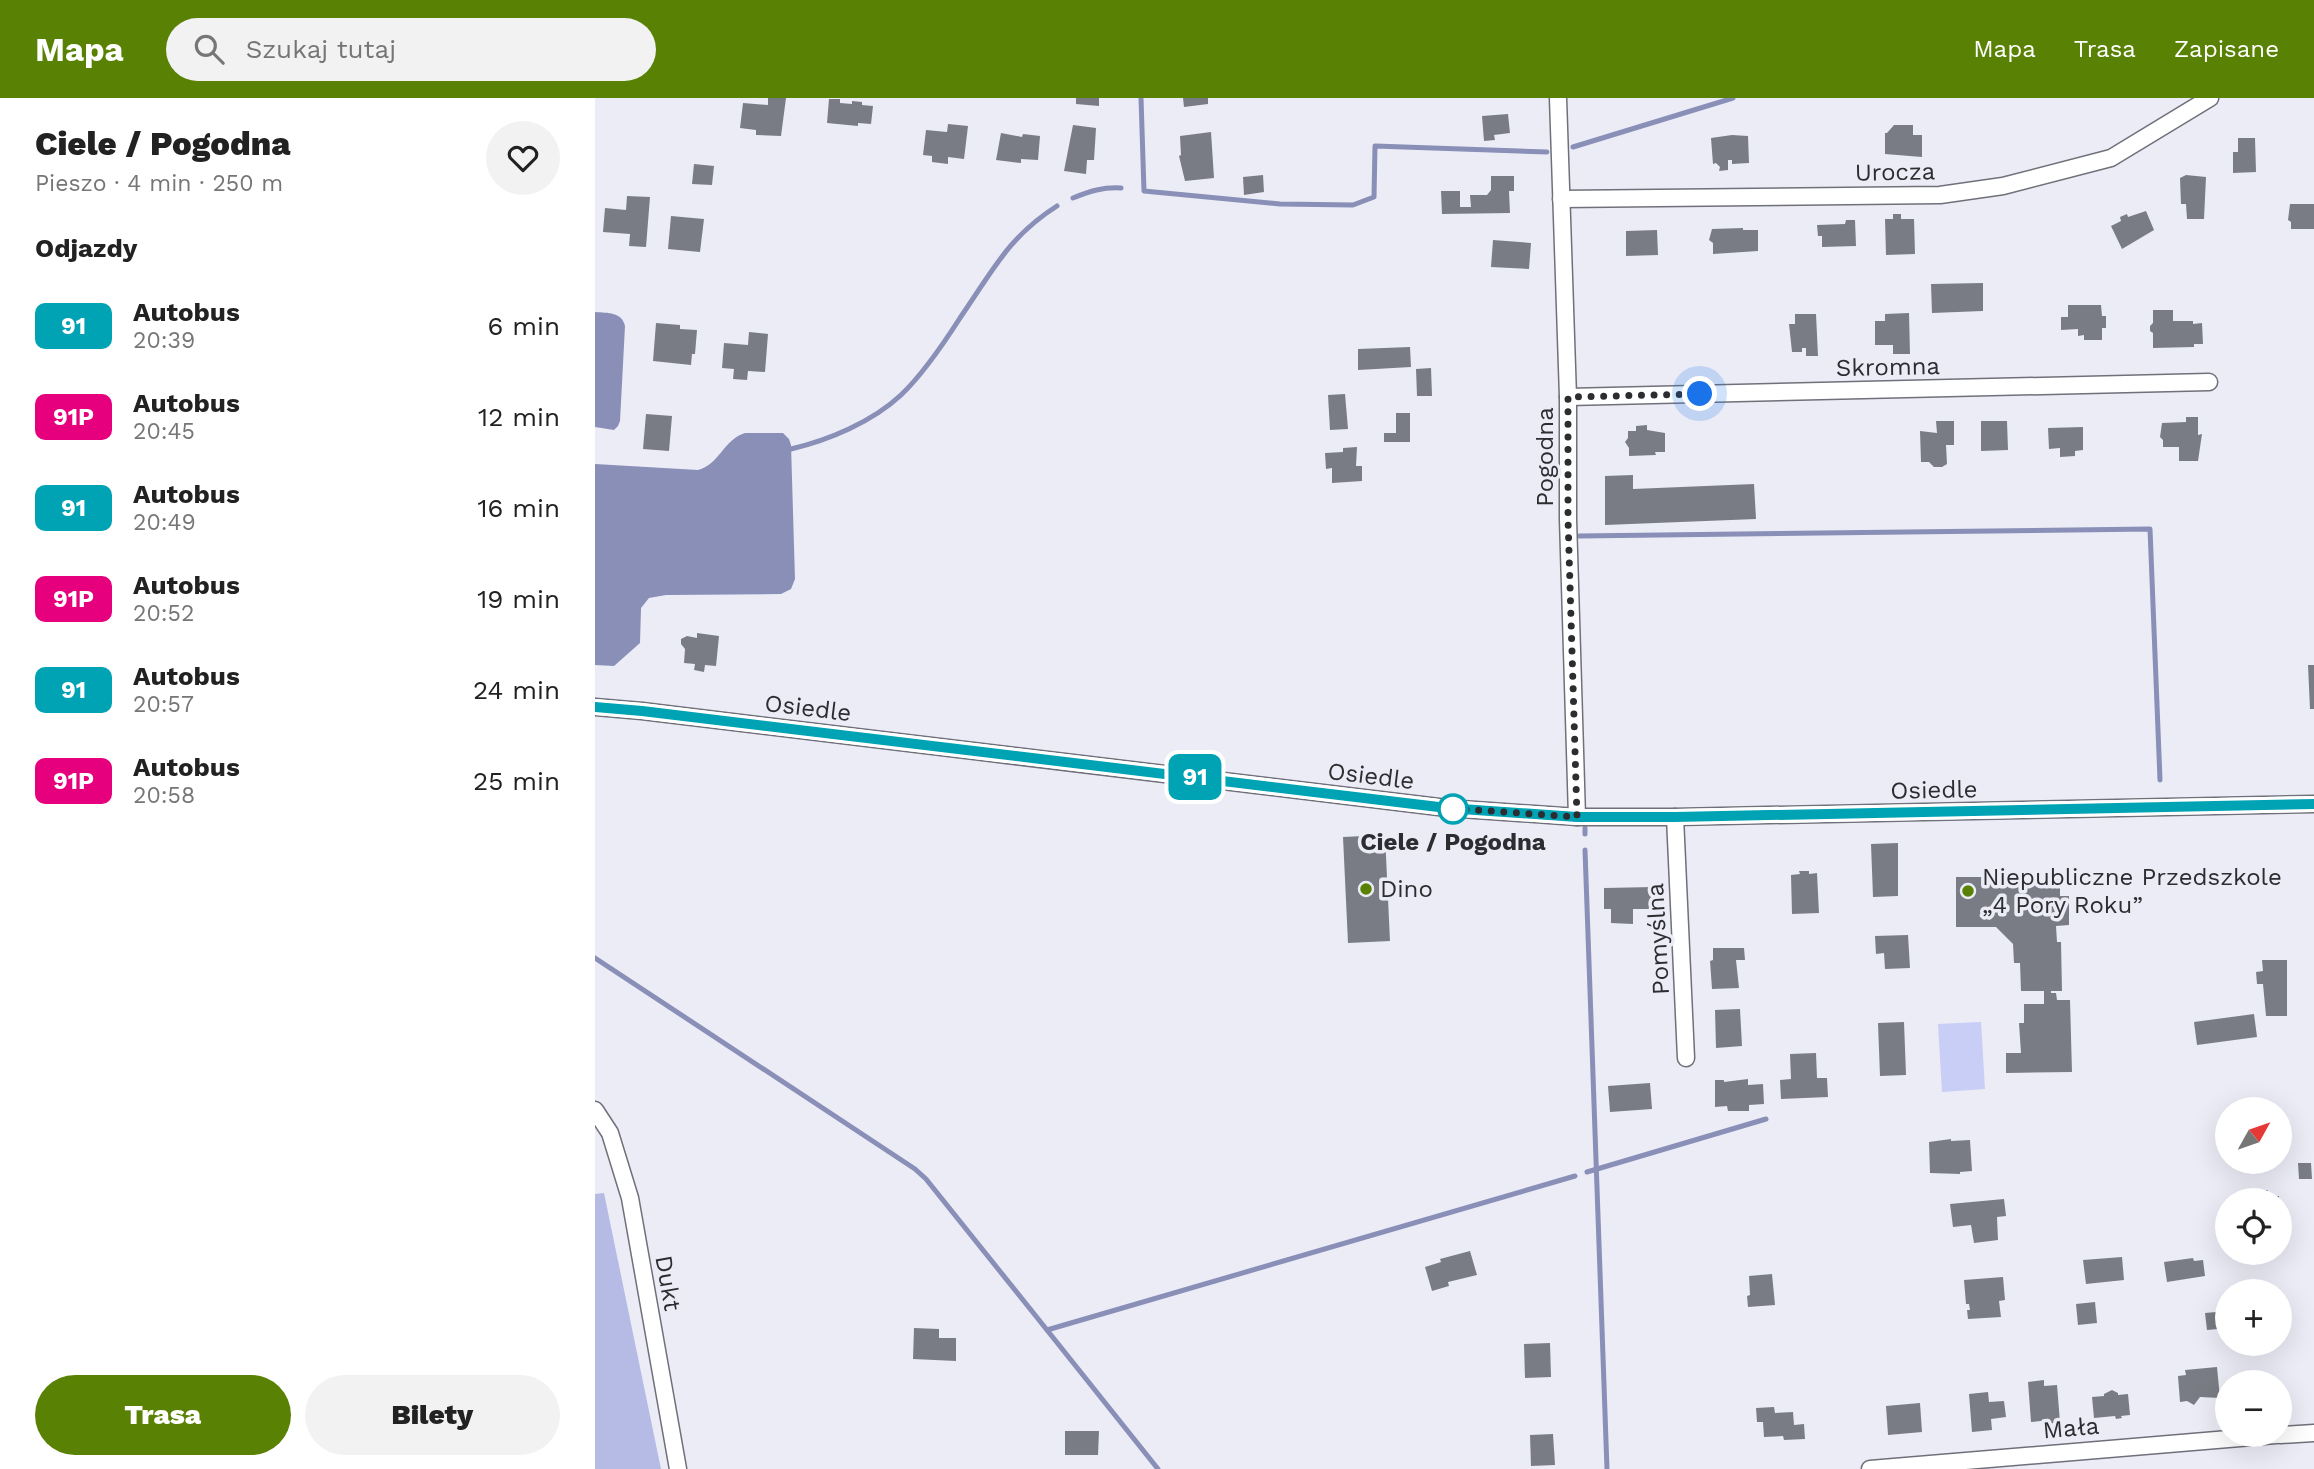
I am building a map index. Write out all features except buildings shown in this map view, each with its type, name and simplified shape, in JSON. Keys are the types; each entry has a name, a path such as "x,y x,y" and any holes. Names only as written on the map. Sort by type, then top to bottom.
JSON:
{"street":[{"name":"Pogodna","path":"1558,98 1577,817"},
{"name":"Urocza","path":"1561,200 1940,195 2004,186 2111,158 2210,98"},
{"name":"Skromna","path":"1568,397 2209,382"},
{"name":"Osiedle","path":"595,707 656,712 1447,808 1577,817 2314,804"},
{"name":"Pomyślna","path":"1675,817 1686,1058"},
{"name":"Dukt","path":"595,1110 610,1133 630,1198 678,1469"},
{"name":"Mała","path":"2292,1434 2314,1433"},
{"name":"Mała","path":"1870,1469 2215,1440"}],"shaded area":[{"path":"595,312 618,316 625,326 620,421 614,430 595,427"},
{"path":"745,433 783,433 791,445 795,579 791,589 781,594 666,595 649,598 641,608 640,643 614,666 595,665 595,464 698,470 712,463 731,441"},
{"path":"1981,1022 1985,1089 1942,1092 1938,1024"},
{"path":"604,1193 661,1469 595,1469 595,1194"}],"waterway":[{"path":"1141,98 1144,191 1280,204 1353,205 1374,197 1375,146 1547,152"},
{"path":"1573,147 1733,98"},
{"path":"1073,198 1097,190 1121,188"},
{"path":"791,449 849,429 877,414 901,395 947,338 1002,256 1026,230 1057,206"},
{"path":"1579,536 2150,529 2160,780"},
{"path":"1585,828 1585,834"},
{"path":"1585,850 1607,1469"},
{"path":"595,958 915,1169 926,1179 1047,1330 1575,1176"},
{"path":"1587,1172 1766,1119"},
{"path":"1047,1330 1158,1469"}],"bus line":[{"name":"91","path":"595,707 1447,808 1577,817 2314,804"}],"place":[{"name":"Ciele / Pogodna","path":"1453,809"},
{"name":"Dino","path":"1366,889"},
{"name":"Niepubliczne Przedszkole „4 Pory Roku”","path":"1968,891"}],"route":[{"path":"1453,809 1447,808 1577,817 1568,519 1568,397 1700,394"}]}
